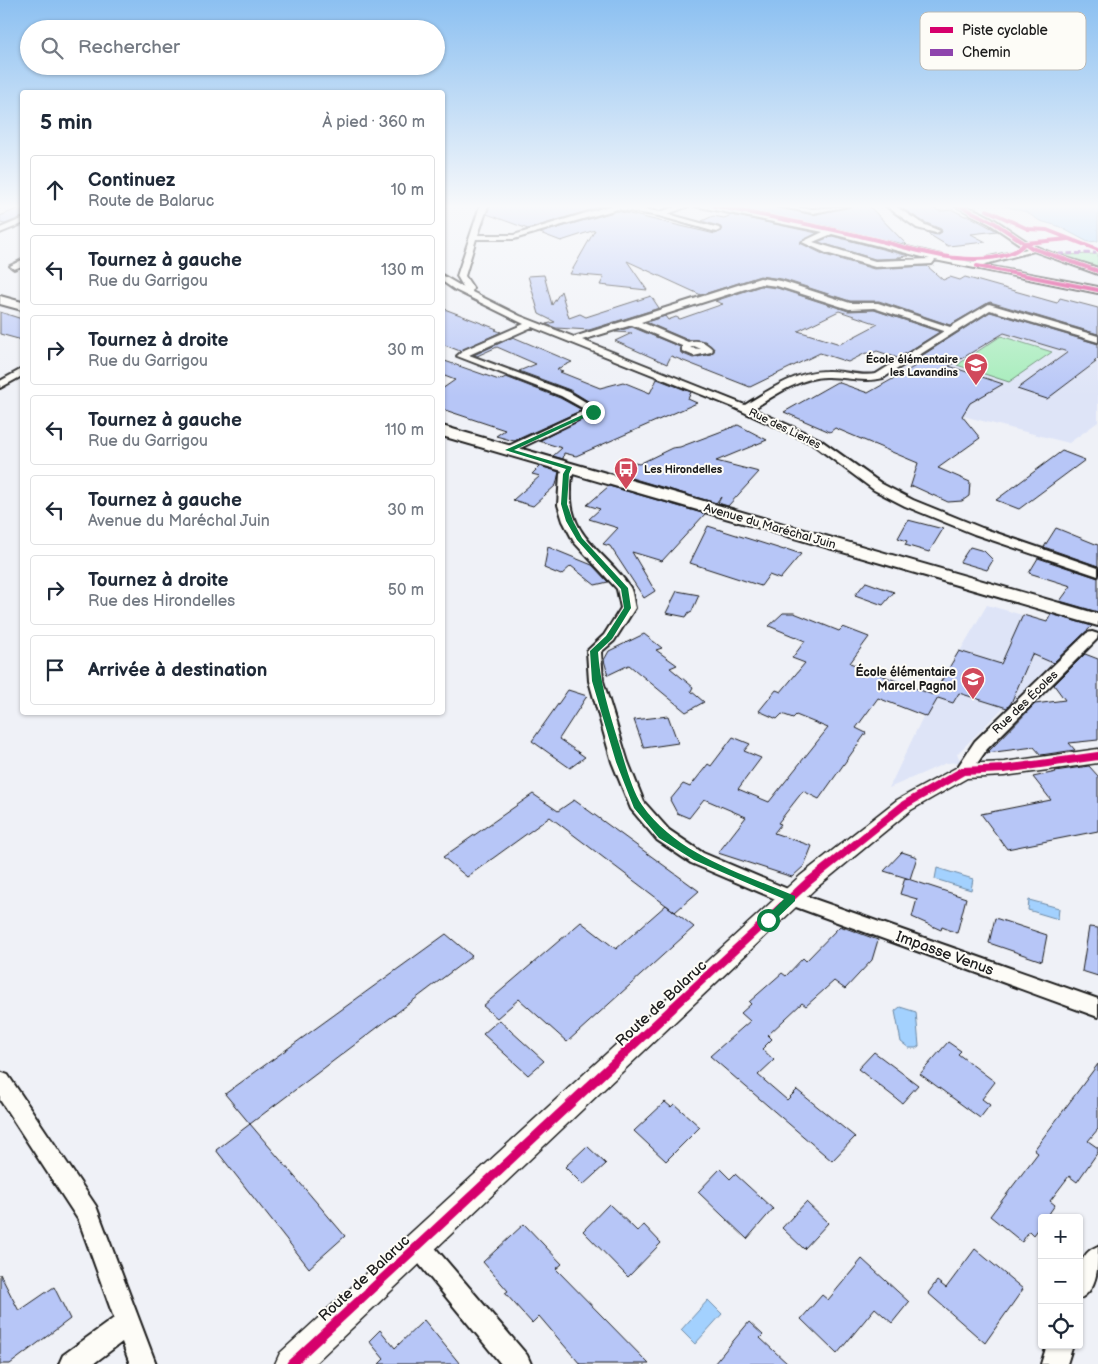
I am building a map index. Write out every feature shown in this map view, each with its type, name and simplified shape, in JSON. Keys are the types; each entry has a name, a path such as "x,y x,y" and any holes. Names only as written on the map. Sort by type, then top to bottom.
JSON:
{"main road":[{"path":"0,300 20,305"},
{"name":"Avenue du Maréchal Juin","path":"445,432 570,468 1095,628"}],"street":[{"path":"463,270 462,276 469,288 468,291"},
{"path":"995,270 1098,290"},
{"name":"Rue des Lierles","path":"445,280 496,308 532,324 745,409 814,440 878,487 909,502 978,531 1098,572"},
{"path":"574,340 760,281 778,283 849,306 875,305 952,331"},
{"path":"745,409 801,380 820,374 847,375 870,379 879,376 989,307 1098,338"},
{"path":"634,322 687,345"},
{"path":"508,450 594,410 565,394 467,360 462,356 466,352 532,324"},
{"path":"0,385 20,373"},
{"name":"Impasse Venus","path":"570,468 566,474 564,504 570,521 579,539 624,588 628,608 609,638 594,651 596,681 620,762 637,805 663,835 697,858 791,898 1098,1008"},
{"name":"Rue des Écoles","path":"963,771 982,744 1095,628"},
{"name":"Route de Balaruc","path":"291,1364 808,882 904,805 963,771 1004,768 1098,756"},
{"path":"0,1082 88,1214 143,1364"},
{"path":"418,1245 518,1364"},
{"path":"1083,1281 1098,1258"},
{"path":"72,1364 128,1323"},
{"path":"1054,1364 1059,1349"}],"shaded area":[{"name":"École élémentaire les Lavandins","path":"973,324 1098,361 1098,422 1069,443 900,400 896,382 890,376"},
{"name":"École élémentaire Marcel Pagnol","path":"987,605 1085,633 1011,703 1004,707 957,754 961,762 946,763 889,788 929,704"}],"green space":[{"path":"1001,336 1052,352 1009,382 957,365"}],"water":[{"path":"937,868 973,879 971,890 935,879"},
{"path":"1029,900 1059,908 1058,919 1028,910"},
{"path":"900,1007 916,1012 919,1046 916,1048 909,1048 901,1042 895,1011"},
{"path":"708,1300 722,1314 695,1344 681,1330"}],"building":[{"path":"572,270 633,270 647,290 600,285 604,277 570,274"},
{"path":"646,270 931,270 943,280 950,277 960,280 965,277 1057,303 1060,298 1098,308 1098,334 990,302 950,325 879,301 850,301 782,279 760,276 701,295"},
{"path":"544,275 552,305 561,291 569,318 580,314 586,317 651,296 659,308 589,330 556,328 546,324 555,322 539,314 528,276"},
{"path":"761,286 777,288 848,311 874,310 940,332 898,358 877,351 870,354 866,353 848,362 820,353 750,387 671,356 667,364 615,341 632,333 615,332 632,327 680,347 681,353 693,358 711,354 714,349 705,341 688,340 646,322 665,316 668,320 676,317 680,319 723,304 715,301","holes":["839,311 878,324 840,344 798,331"]},
{"path":"445,309 501,332 460,351 445,345"},
{"path":"0,312 20,318 20,339 0,334"},
{"path":"990,312 1098,344 1098,358 1094,362 1096,362 1047,399 1017,389 1068,352 1004,333 949,366 1003,384 970,403 962,416 980,438 938,468 970,482 969,496 962,501 948,502 913,486 910,488 918,463 835,428 830,432 784,412 837,382 868,393 919,364 912,362"},
{"path":"513,337 572,362 557,369 563,371 560,372 600,388 623,382 650,393 657,379 691,392 688,399 697,403 576,456 564,453 563,459 553,456 562,448 539,441 601,409 570,390 519,371 536,364 497,347 477,356 474,355"},
{"path":"445,361 499,380 506,377 560,398 582,410 514,441 496,436 505,430 445,410 445,387 455,380 445,376"},
{"path":"738,425 767,440 716,461 759,472 728,506 718,503 721,497 716,503 621,475 635,463 639,464 672,448 680,447"},
{"path":"1062,451 1085,460 1019,509 996,500"},
{"path":"540,466 559,472 556,485 533,506 513,500 540,476 532,474"},
{"path":"609,486 705,514 662,561 632,552 655,591 644,598 610,546 603,544 618,528 589,519 600,509 587,505"},
{"path":"908,520 943,529 929,552 905,545 907,541 898,538"},
{"path":"708,526 801,554 780,579 769,575 761,586 690,563"},
{"path":"1056,528 1098,545 1098,566 1044,547"},
{"path":"548,547 592,565 608,582 595,585 571,566 561,575 544,568"},
{"path":"970,547 984,551 993,560 987,570 960,562"},
{"path":"1038,558 1098,578 1098,612 1060,601 1071,586 1029,573"},
{"path":"866,582 894,592 883,605 855,595"},
{"path":"677,591 699,595 691,613 689,612 686,617 666,613"},
{"path":"783,613 794,613 839,631 843,627 869,637 850,663 933,695 959,651 1001,664 1023,615 1047,622 1051,614 1092,626 1053,663 1032,654 1011,703 1007,708 959,693 953,703 938,698 927,717 878,698 856,728 866,733 819,799 803,791 778,823 781,824 774,833 812,846 804,866 792,877 718,853 746,817 704,799 689,818 677,813 670,800 683,784 690,787 708,764 711,766 733,737 750,744 744,751 761,758 738,789 769,802 828,728 796,715 793,718 782,714 777,719 759,711 776,690 781,692 805,663 792,658 805,641 769,626"},
{"path":"644,634 662,648 656,650 677,665 670,668 693,687 691,691 704,702 686,712 629,665 608,675 604,660 609,651"},
{"path":"1085,654 1098,659 1098,740 1069,743 1075,750 1041,755 1034,747 987,753 1035,704 1065,700 1054,685"},
{"path":"568,690 587,696 559,739 585,757 570,768 532,741"},
{"path":"668,716 678,743 644,748 634,720"},
{"path":"1089,766 1098,776 1098,831 1007,849 981,814 1051,800 1033,777 1055,771"},
{"path":"533,794 558,811 574,800 699,891 675,912 550,817 467,877 443,857"},
{"path":"902,852 917,857 910,879 884,871"},
{"path":"905,878 966,898 957,933 942,927 941,930 912,917 917,899 900,894"},
{"path":"666,905 694,927 567,1042 519,999 497,1018 483,1006 581,922 616,949"},
{"path":"995,918 1047,935 1042,961 989,943"},
{"path":"840,926 878,940 872,960 845,989 834,981 806,1006 802,1003 768,1035 772,1039 762,1049 774,1060 758,1075 787,1100 797,1090 855,1137 832,1161 710,1056 750,1021 741,1013 751,1004 749,1002 782,973 786,976 803,958 806,961"},
{"path":"1089,927 1098,928 1098,976 1082,971"},
{"path":"446,934 472,956 250,1124 225,1094"},
{"path":"499,1020 544,1061 528,1075 483,1034"},
{"path":"948,1042 961,1051 958,1054 995,1082 982,1099 990,1105 980,1118 920,1074"},
{"path":"874,1052 918,1085 902,1103 858,1069"},
{"path":"1098,1064 1098,1129 1088,1141 1098,1148 1098,1152 1077,1182 1069,1176 1050,1201 1055,1205 1049,1214 1038,1214 1038,1228 1033,1235 1029,1231 1022,1242 990,1216 1038,1153 1034,1150"},
{"path":"665,1102 671,1107 674,1104 700,1127 666,1161 634,1131"},
{"path":"250,1124 345,1236 309,1268 216,1150"},
{"path":"587,1146 606,1164 583,1185 565,1167"},
{"path":"720,1169 730,1179 735,1174 773,1209 747,1239 698,1192"},
{"path":"806,1202 828,1223 804,1249 782,1228"},
{"path":"609,1204 637,1231 644,1225 661,1243 628,1277 583,1231"},
{"path":"524,1224 562,1264 556,1269 649,1364 580,1364 539,1316 532,1323 505,1293 508,1291 483,1262"},
{"path":"975,1249 1023,1289 985,1343 928,1293 937,1281 946,1288"},
{"path":"862,1259 909,1302 892,1323 875,1308 837,1354 801,1319 822,1295 828,1300"},
{"path":"0,1274 19,1311 54,1287 70,1319 10,1364 0,1364"},
{"path":"424,1320 460,1364 379,1364 384,1359 369,1341 380,1330 395,1348"},
{"path":"749,1322 763,1335 760,1338 788,1364 714,1364"}],"cycle path":[{"path":"995,270 1098,290"},
{"path":"1094,270 1098,271"},
{"path":"291,1364 808,882 904,805 963,771 1004,769 1098,756"}],"place":[{"name":"École élémentaire les Lavandins","path":"976,386"},
{"name":"Les Hirondelles","path":"626,490"},
{"name":"École élémentaire Marcel Pagnol","path":"973,700"}],"route":[{"path":"593,412 508,450 570,468 566,474 564,504 570,521 579,539 624,588 628,608 609,638 594,651 596,681 620,762 637,805 663,835 697,858 791,898 768,920"}]}
